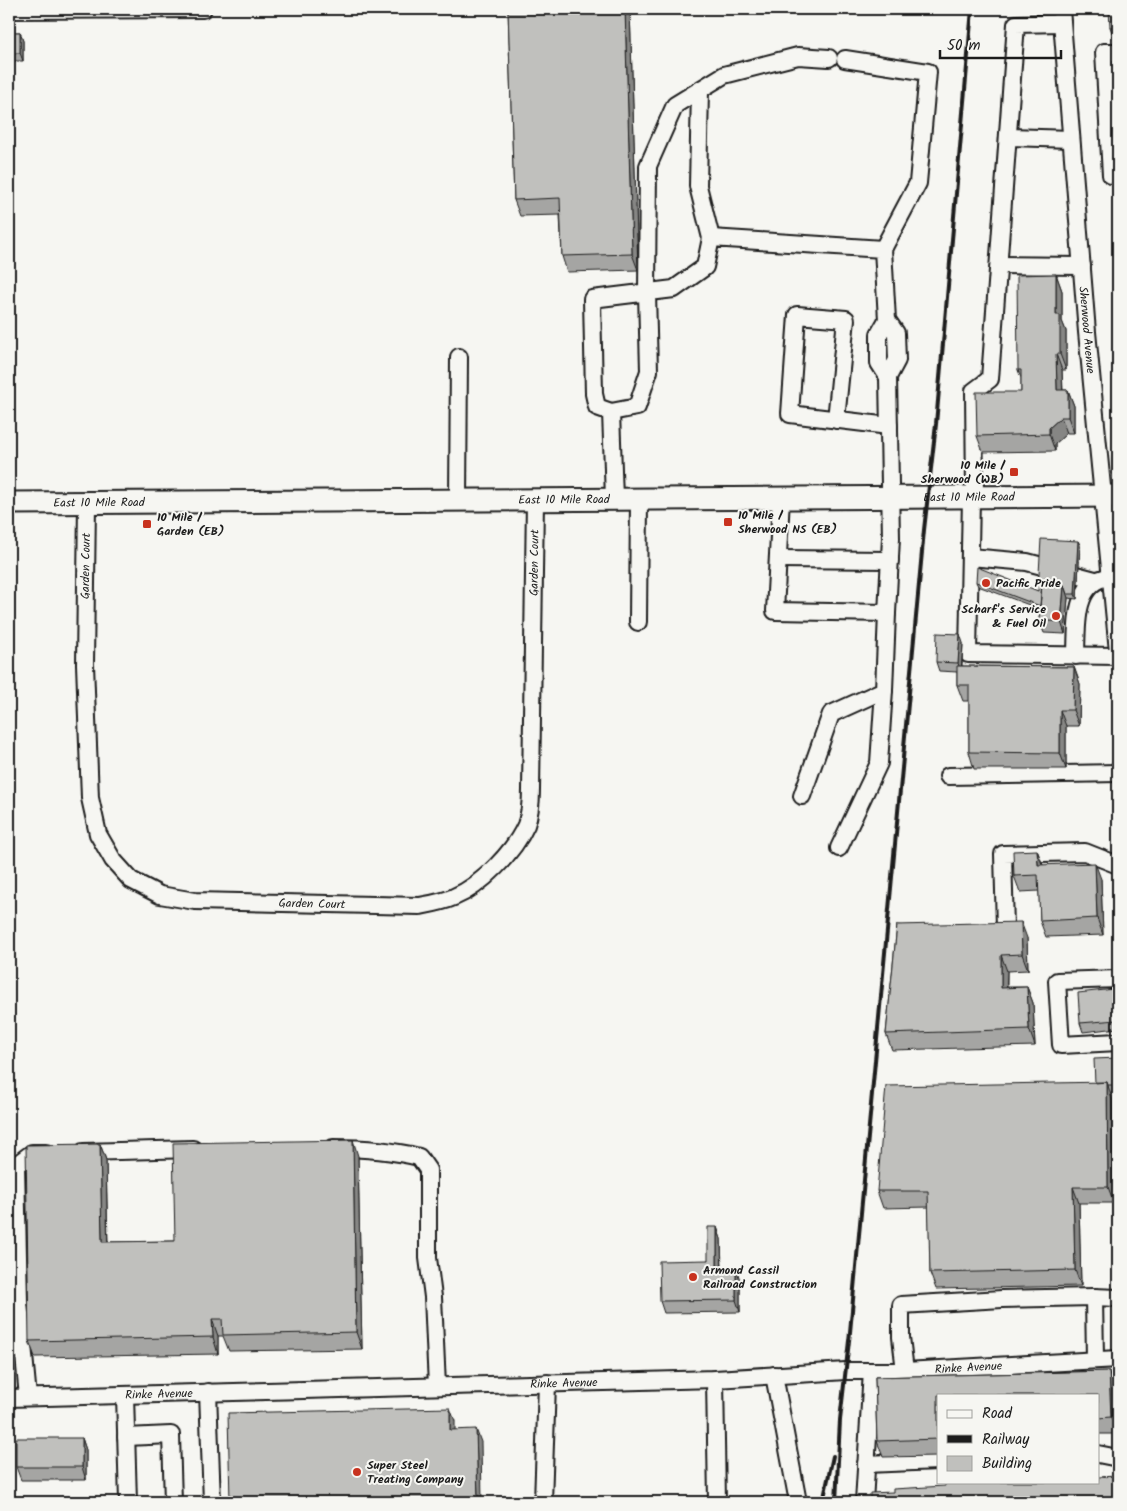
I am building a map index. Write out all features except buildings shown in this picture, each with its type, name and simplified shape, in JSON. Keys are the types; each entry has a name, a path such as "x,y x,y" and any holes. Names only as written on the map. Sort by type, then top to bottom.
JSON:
{"main road":[{"name":"East 10 Mile Road","path":"9,503 1111,497"}],"street":[{"path":"9,10 203,9"},
{"path":"1062,16 1016,24 990,379 974,391 968,654 1118,656"},
{"name":"Sherwood Avenue","path":"1062,16 1082,266 1111,497 1118,651"},
{"path":"1111,176 1114,150 1113,112 1104,52 1118,52"},
{"path":"700,90 698,186 711,238 705,267 674,289 647,293 592,299 594,394 597,407 610,412 636,407 649,371 647,293 648,166 675,105 724,75 798,56 837,59 928,72 918,183 883,249 887,320 879,334 879,363 888,377 890,560 879,763 839,848"},
{"path":"1008,138 1071,139"},
{"path":"711,238 883,249"},
{"path":"999,264 1082,266"},
{"path":"836,420 846,319 797,315 790,414 836,420 889,426"},
{"path":"458,357 458,501"},
{"path":"610,412 614,499"},
{"path":"780,498 775,611 887,613"},
{"path":"638,622 639,499"},
{"name":"Garden Court","path":"87,503 85,664 90,798 98,834 113,860 131,880 160,895 195,900 420,906 456,897 491,872 515,845 526,824 532,790 535,500"},
{"path":"970,557 1027,562 1095,580 1115,576"},
{"path":"778,560 890,560"},
{"path":"1076,656 1078,617 1084,593 1095,580"},
{"path":"802,796 831,714 884,690"},
{"path":"948,776 1118,773"},
{"path":"1005,928 1003,854 1085,852 1118,865"},
{"path":"1118,979 1057,982 1061,1045 1118,1042"},
{"path":"28,1397 19,1302 16,1165 32,1153 208,1148"},
{"path":"313,1148 361,1148 400,1152 419,1157 428,1170 428,1258 433,1297 437,1386"},
{"path":"1094,1297 1095,1359"},
{"path":"905,1370 901,1337 901,1305 1002,1299 1118,1298"},
{"name":"Rinke Avenue","path":"9,1398 715,1379 1118,1359"},
{"path":"864,1502 872,1370"},
{"path":"774,1375 798,1502"},
{"path":"715,1379 718,1502"},
{"path":"543,1502 547,1384"},
{"path":"208,1392 212,1502"},
{"path":"125,1395 128,1502"},
{"path":"126,1437 170,1435 172,1502"},
{"path":"1100,1454 1118,1458"},
{"path":"866,1464 937,1461"}],"railway":[{"path":"836,1502 840,1420 850,1332 924,530 936,424 972,9"},
{"path":"823,1502 833,1456"}],"place":[{"name":"10 Mile / Sherwood (WB)","path":"1014,472"},
{"name":"10 Mile / Sherwood NS (EB)","path":"728,522"},
{"name":"10 Mile / Garden (EB)","path":"147,524"},
{"name":"Pacific Pride","path":"986,583"},
{"name":"Scharf's Service & Fuel Oil","path":"1056,616"},
{"name":"Armond Cassil Railroad Construction","path":"693,1277"},
{"name":"Super Steel Treating Company","path":"357,1472"}]}
